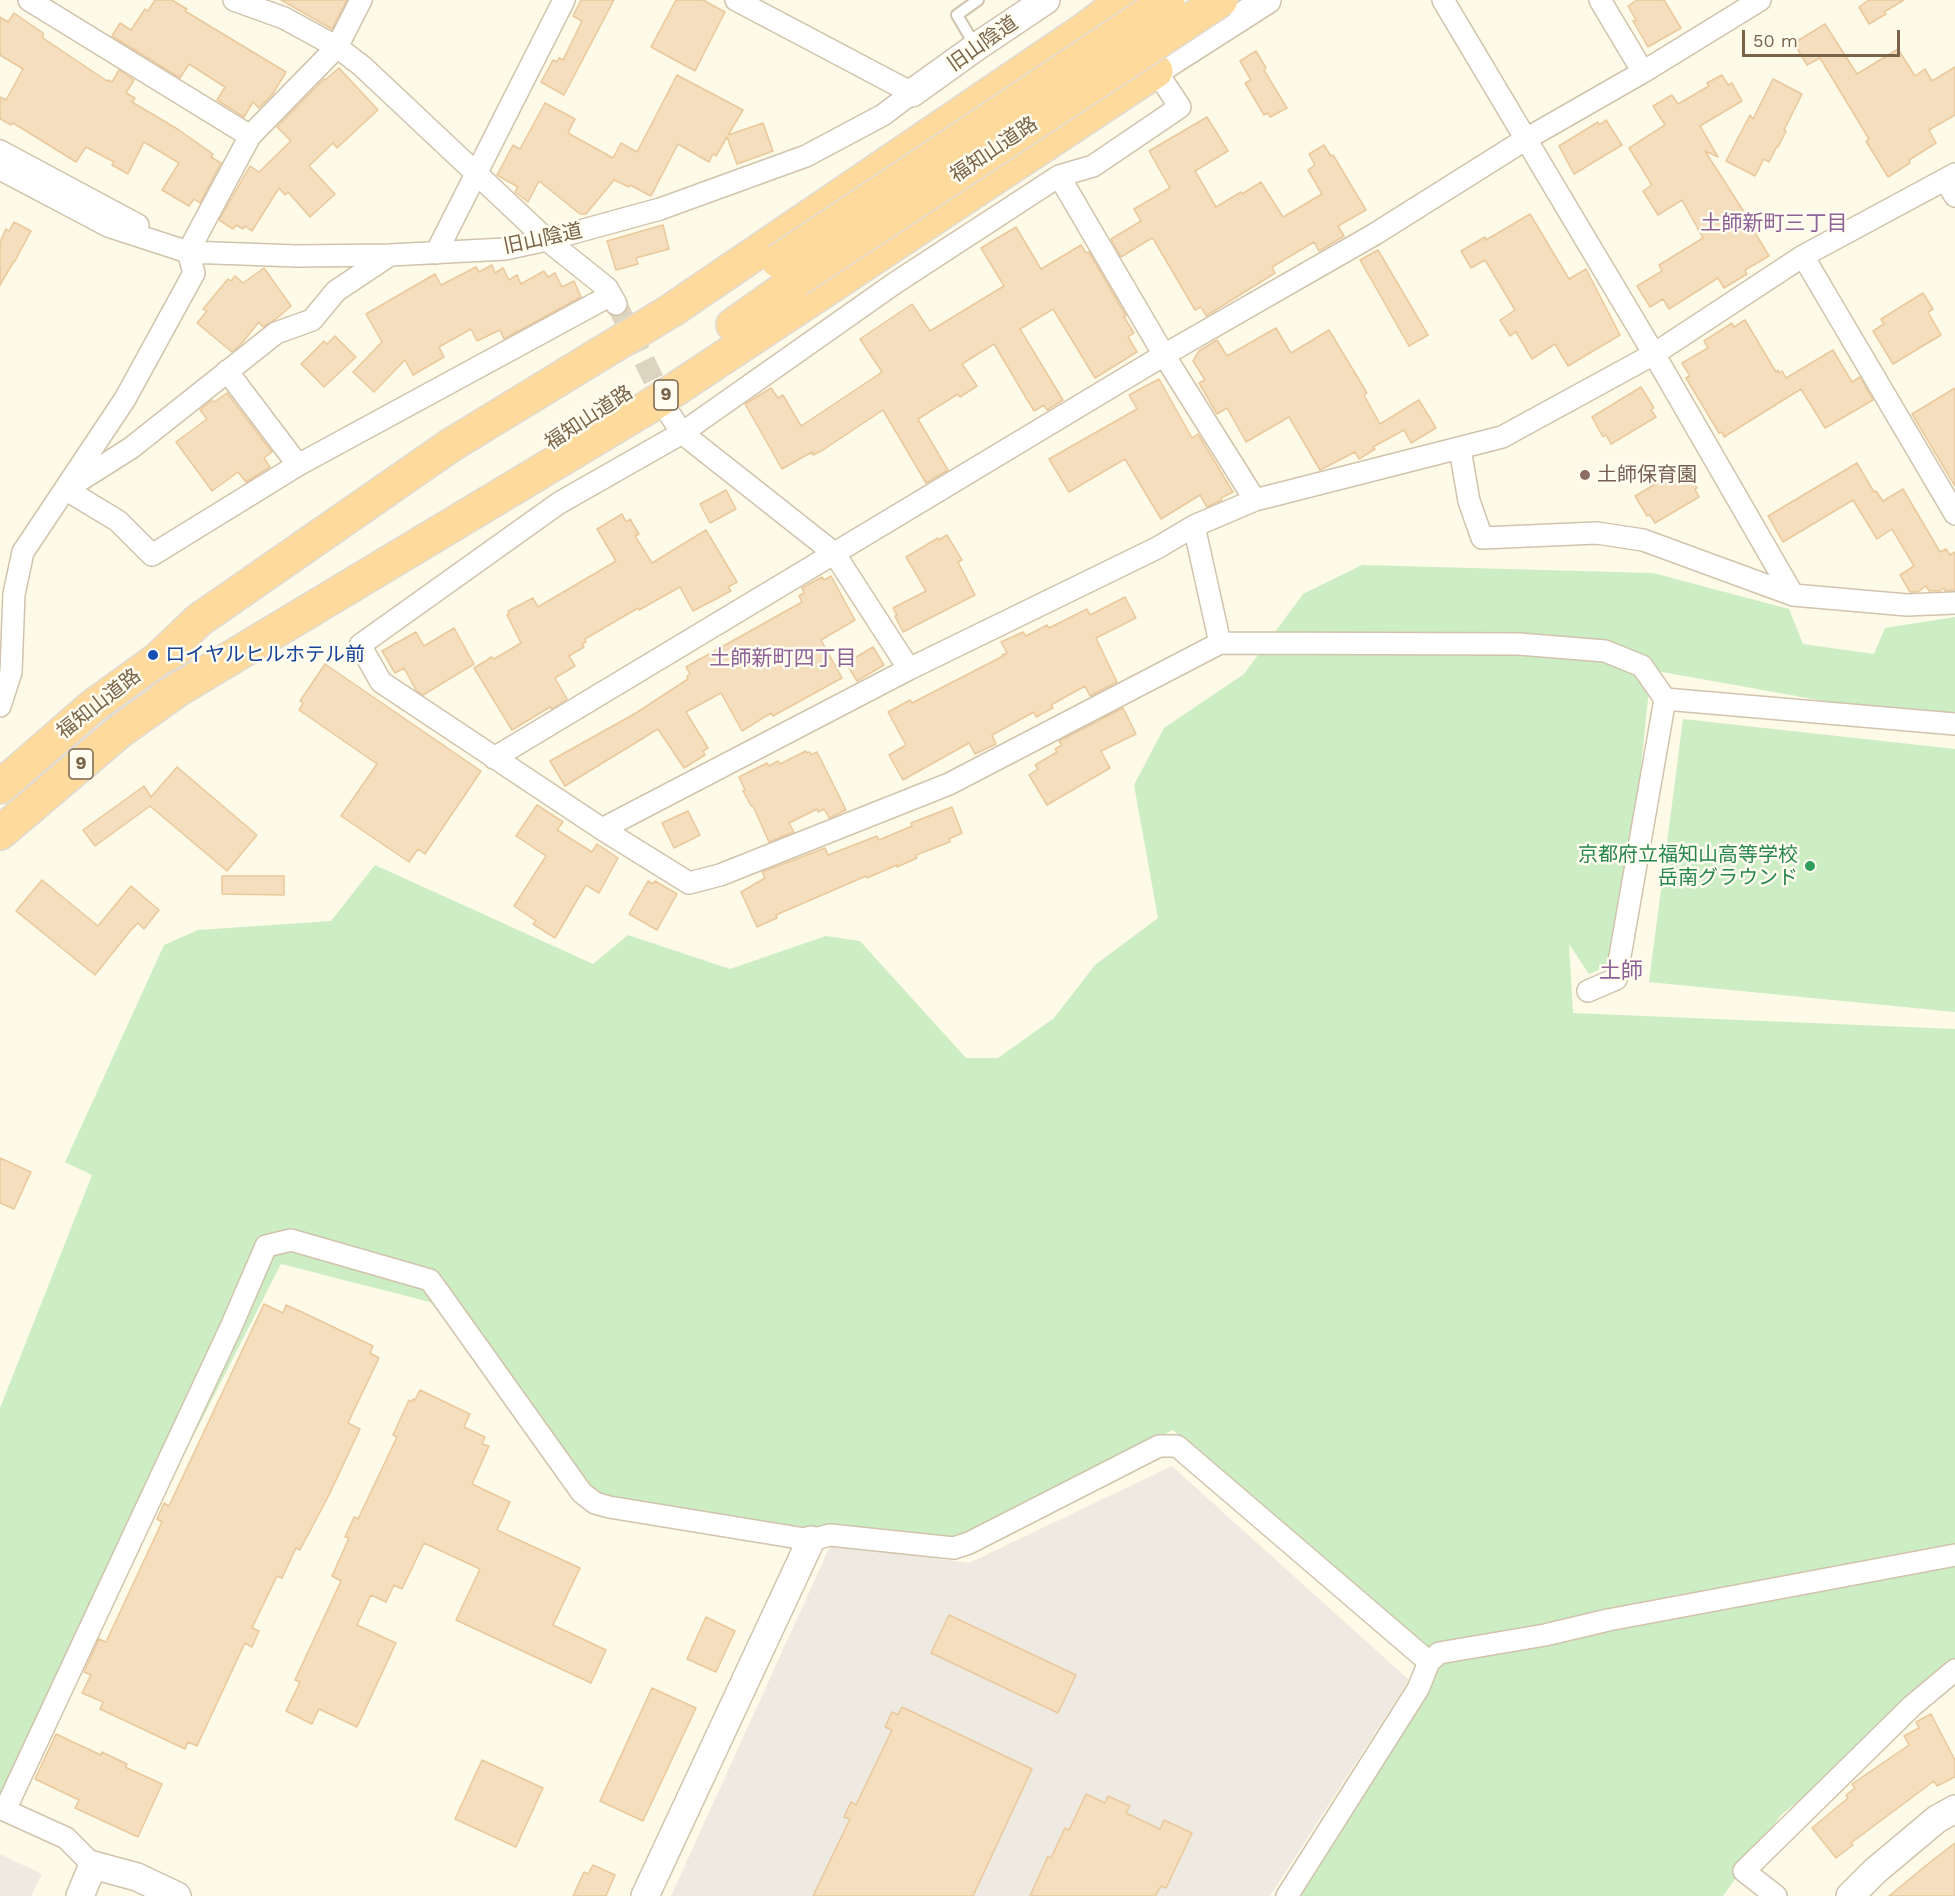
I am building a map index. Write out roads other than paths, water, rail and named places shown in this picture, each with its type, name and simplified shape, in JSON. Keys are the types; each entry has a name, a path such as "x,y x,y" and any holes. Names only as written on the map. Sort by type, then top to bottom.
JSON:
{"highway":[{"name":"福知山道路","path":"0,833 120,731 164,698 564,434 692,353 788,270 1168,0"},
{"name":"福知山道路","path":"3,779 93,706 158,659 239,614 440,476 788,270 1221,0"},
{"name":"9","path":"158,659 199,620 451,445 672,310 1087,28 1119,1"},
{"name":"9","path":"164,698 653,404 1156,71"}],"street":[{"path":"29,0 250,136"},
{"path":"65,489 118,521 152,555 298,465 614,300 607,288 547,240 362,66 337,47 284,18 234,0"},
{"path":"0,706 11,672 14,594 23,552 125,399 194,273 188,252 250,136 337,47 362,0"},
{"path":"436,253 564,0"},
{"path":"736,0 912,93"},
{"name":"旧山陰道","path":"0,169 108,226 188,252 297,256 390,255 505,249 660,209 806,156 884,115 976,47 1046,0"},
{"path":"1156,71 1267,0"},
{"path":"1443,0 1654,354 1793,595"},
{"path":"1599,0 1643,72"},
{"path":"494,758 1164,355 1375,234 1526,140 1760,0"},
{"path":"1119,1 1156,71 1180,107 1093,166 1059,176 886,290 682,433 560,503 360,645 381,682 602,829 689,883 720,875 949,784 1220,644 1519,644 1605,651 1642,666 1665,699 1616,979 1588,991"},
{"path":"0,151 188,252"},
{"path":"1059,176 1164,355 1255,500"},
{"path":"602,829 909,669 1158,548 1194,526 1255,500 1460,449 1502,436 1654,354 1803,256 1952,183"},
{"path":"65,489 131,448 276,333 312,320 336,291 390,255"},
{"path":"1803,256 1955,514"},
{"path":"227,371 298,465"},
{"path":"669,413 682,433 834,553 909,669"},
{"path":"1460,449 1469,501 1482,538 1597,533 1643,540 1793,595 1907,605 1955,603"},
{"path":"1194,526 1220,644"},
{"path":"1665,699 1955,724"},
{"path":"177,1896 137,1877 93,1865 66,1838 2,1809 231,1327 266,1246 291,1240 429,1280 582,1492 595,1503 811,1540 830,1535 954,1548 969,1544 1159,1446 1177,1446 1429,1662"},
{"path":"645,1896 811,1540"},
{"path":"1287,1896 1418,1689 1429,1662 1438,1653 1545,1635 1608,1620 1955,1556"},
{"path":"1776,1896 1744,1870 1912,1706 1955,1670"},
{"path":"1850,1896 1875,1871 1937,1820 1955,1809"},
{"path":"80,1896 93,1865"}],"lane":[{"path":"976,47 957,15 978,0"}],"tunnel":[{"path":"617,305 667,407"}],"place":[{"name":"土師保育園","path":"1585,475"},
{"name":"ロイヤルヒルホテル前","path":"153,655"},
{"name":"京都府立福知山高等学校 岳南グラウンド","path":"1810,866"}],"district":[{"name":"土師新町三丁目","path":"1774,224"},
{"name":"土師新町四丁目","path":"783,659"},
{"name":"土師","path":"1621,972"}]}
